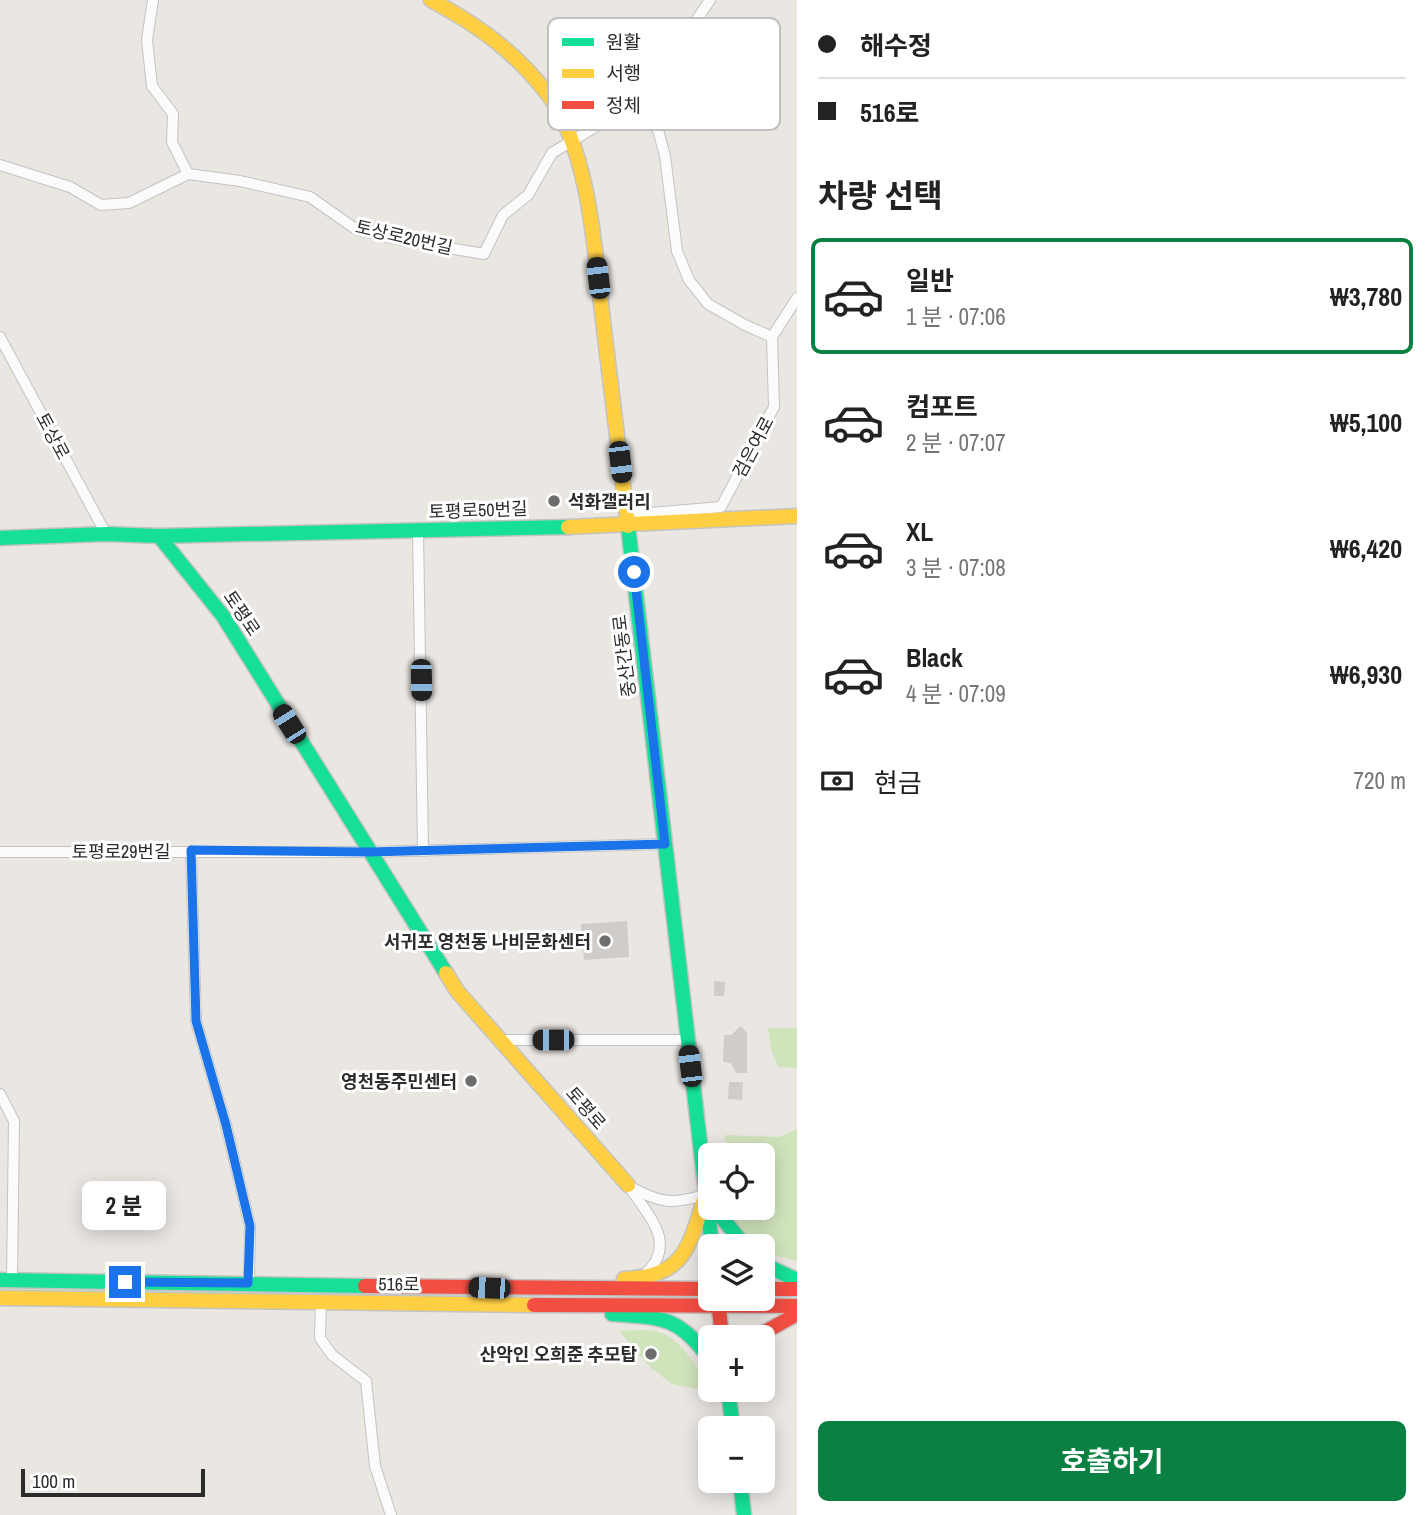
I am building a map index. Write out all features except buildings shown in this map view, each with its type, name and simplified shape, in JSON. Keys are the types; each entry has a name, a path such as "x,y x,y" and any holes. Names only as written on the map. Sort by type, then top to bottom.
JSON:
{"main road":[{"name":"중산간동로","path":"431,0 454,5 510,51 548,96"},
{"name":"중산간동로","path":"566,130 588,199 628,520 687,1040 702,1143"},
{"name":"토평로50번길","path":"159,536 418,531 628,520 797,516"},
{"path":"0,538 106,534 159,536"},
{"name":"토평로","path":"159,536 223,616 457,991 628,1185"},
{"path":"542,1288 574,1279 638,1279 660,1276 684,1254 701,1220"},
{"path":"724,1220 735,1234"},
{"path":"775,1270 797,1280"},
{"name":"516로","path":"6,1280 698,1289"},
{"path":"775,1289 797,1289"},
{"name":"516로","path":"0,1298 531,1305 698,1303"},
{"path":"531,1305 669,1320 689,1332 698,1344"},
{"name":"516로","path":"775,1305 797,1306"},
{"path":"775,1326 797,1314"},
{"path":"741,1493 744,1515"}],"street":[{"path":"0,165 70,187 101,205 129,203 188,174 172,142 173,114 152,86 147,40 153,0"},
{"path":"698,18 710,0"},
{"path":"571,140 589,130"},
{"path":"658,130 665,156 677,251 689,280 708,304 772,337 797,298"},
{"name":"토상로20번길","path":"188,174 240,181 310,197 357,229 401,240 484,254 503,215 528,195 552,153 571,140"},
{"name":"토상로","path":"0,337 106,534"},
{"name":"검은여로","path":"628,520 721,507 774,407 772,337"},
{"path":"418,531 423,851"},
{"path":"369,852 665,844"},
{"path":"191,850 196,1021 226,1125 250,1226 248,1283"},
{"name":"토평로29번길","path":"0,852 369,852"},
{"path":"500,1040 687,1040"},
{"path":"0,1094 14,1121 6,1280"},
{"path":"628,1185 654,1200 698,1202"},
{"path":"628,1185 656,1229 662,1245 654,1266 638,1279"},
{"path":"321,1302 320,1338 332,1355 366,1381 375,1466 391,1515"}],"green space":[{"path":"768,1028 797,1028 797,1068 778,1067 771,1049"},
{"path":"797,1129 797,1261 775,1256 775,1234 745,1234 734,1220 775,1220 775,1143 725,1143 725,1135 779,1137"},
{"path":"0,1285 291,1290 291,1296 0,1291"},
{"path":"316,1291 518,1294 518,1299 316,1297"},
{"path":"619,1331 654,1331 672,1339 698,1369 698,1389 672,1384 651,1368"}],"traffic: fast":[{"path":"628,526 711,1234"},
{"path":"159,536 568,527"},
{"path":"0,538 106,534 159,536 223,616 446,973"},
{"path":"724,1220 735,1234"},
{"path":"775,1270 797,1280"},
{"path":"0,1280 365,1286"},
{"path":"612,1314 668,1322 688,1334 698,1344"},
{"path":"730,1402 731,1416"},
{"path":"741,1493 744,1515"}],"traffic: slow":[{"path":"431,0 496,41 524,66 548,95"},
{"path":"567,130 582,174 593,235 628,526"},
{"path":"568,527 797,516"},
{"path":"446,973 457,991 628,1185"},
{"path":"624,1279 659,1273 671,1266 687,1247 698,1218"},
{"path":"0,1298 534,1305"}],"traffic: jam":[{"path":"365,1286 698,1289"},
{"path":"775,1289 797,1289"},
{"path":"534,1305 797,1306"},
{"path":"719,1311 721,1325"},
{"path":"775,1326 797,1314"}],"place":[{"name":"석화갤러리","path":"554,501"},
{"name":"서귀포 영천동 나비문화센터","path":"605,941"},
{"name":"영천동주민센터","path":"471,1081"},
{"name":"산악인 오희준 추모탑","path":"651,1354"}],"route":[{"path":"125,1282 248,1283 250,1226 226,1125 196,1021 191,850 369,852 665,844 634,572"}]}
